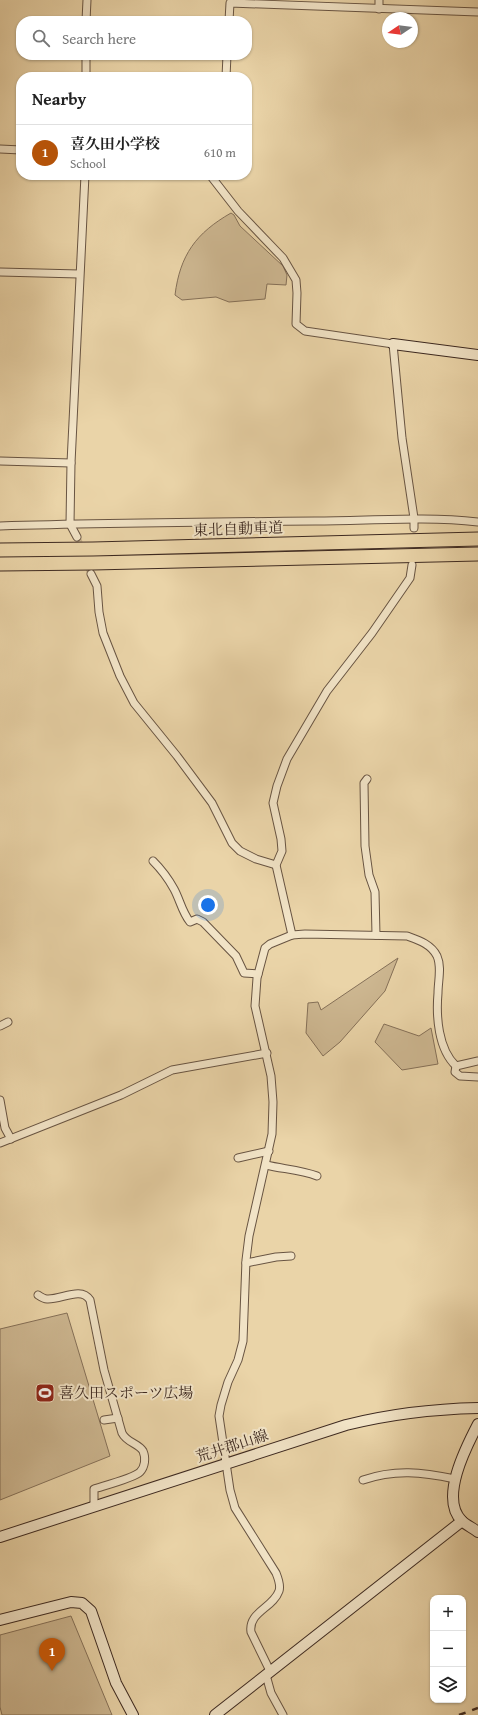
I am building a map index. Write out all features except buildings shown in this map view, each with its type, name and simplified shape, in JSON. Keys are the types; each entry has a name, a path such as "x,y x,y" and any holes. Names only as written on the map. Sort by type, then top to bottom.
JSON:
{"highway":[{"name":"東北自動車道","path":"0,550 478,539"},
{"name":"東北自動車道","path":"0,564 478,554"}],"street":[{"path":"86,0 86,16"},
{"path":"379,0 379,9"},
{"path":"229,16 230,4 478,12"},
{"path":"86,60 86,72"},
{"path":"226,72 227,60"},
{"path":"0,149 16,150"},
{"path":"77,537 70,524 71,463 85,180"},
{"path":"214,180 238,211 283,258 296,280 296,324 305,331 478,355"},
{"path":"0,272 79,274"},
{"path":"393,344 402,438 414,518 414,528"},
{"path":"0,461 71,463"},
{"path":"0,526 370,521 414,518 478,522"},
{"path":"292,935 276,865 282,851 281,839 273,803 276,786 287,759 327,691 372,633 410,578 412,565"},
{"path":"91,574 97,586 98,612 103,633 117,669 134,703 177,756 212,803 232,843 240,851 256,859 276,865"},
{"path":"368,779 364,783 365,846 369,875 375,892 376,935"},
{"path":"153,862 163,871 174,890 182,911 190,922 197,919 203,922 236,956 244,973 258,974"},
{"path":"283,1715 271,1693 268,1673 251,1632 250,1626 253,1619 277,1594 279,1591 280,1582 276,1573 235,1508 230,1490 219,1416 228,1382 238,1360 243,1341 246,1263 249,1236 272,1134 274,1102 267,1052 255,1010 258,974 265,948 270,944 292,935 407,936 420,941 431,948 439,963 437,1009 439,1025 442,1040 448,1055 456,1066"},
{"path":"0,1026 8,1022"},
{"path":"0,1143 121,1095 172,1070 232,1060 267,1052"},
{"path":"456,1066 478,1061"},
{"path":"456,1066 455,1072 460,1076 478,1077"},
{"path":"0,1100 5,1128 11,1139"},
{"path":"238,1158 269,1151"},
{"path":"266,1165 317,1176"},
{"path":"246,1263 276,1257 291,1256"},
{"path":"38,1295 46,1299 81,1293 87,1296 90,1300 104,1370 124,1438 142,1451 144,1464 143,1469 137,1474 94,1489 94,1507"},
{"name":"荒井郡山線","path":"0,1537 346,1425 379,1416 445,1409 478,1408"},
{"path":"104,1420 118,1418"},
{"path":"478,1424 455,1479 453,1490 454,1505 462,1521 478,1532"},
{"path":"363,1480 397,1473 425,1473 455,1479"},
{"path":"215,1715 462,1521"},
{"path":"0,1620 71,1602 82,1603 91,1611 116,1683 133,1715"}],"shaded area":[{"path":"231,213 234,215 240,226 283,266 287,275 286,285 267,284 265,299 229,302 216,297 182,300 175,295 177,281 181,268 192,246 208,229"},
{"path":"398,958 385,991 340,1042 323,1056 306,1033 308,1003 318,1002 321,1010"},
{"path":"384,1024 419,1036 431,1028 438,1064 402,1070 375,1042"},
{"name":"喜久田スポーツ広場","path":"67,1313 110,1456 0,1500 0,1329"},
{"path":"71,1616 112,1715 2,1715 0,1707 0,1635"}],"tunnel":[{"path":"77,537 91,574"}],"railway":[{"path":"459,1715 478,1708"}],"place":[{"name":"喜久田スポーツ広場","path":"45,1393"},
{"name":"喜久田小学校","path":"52,1671"}]}
